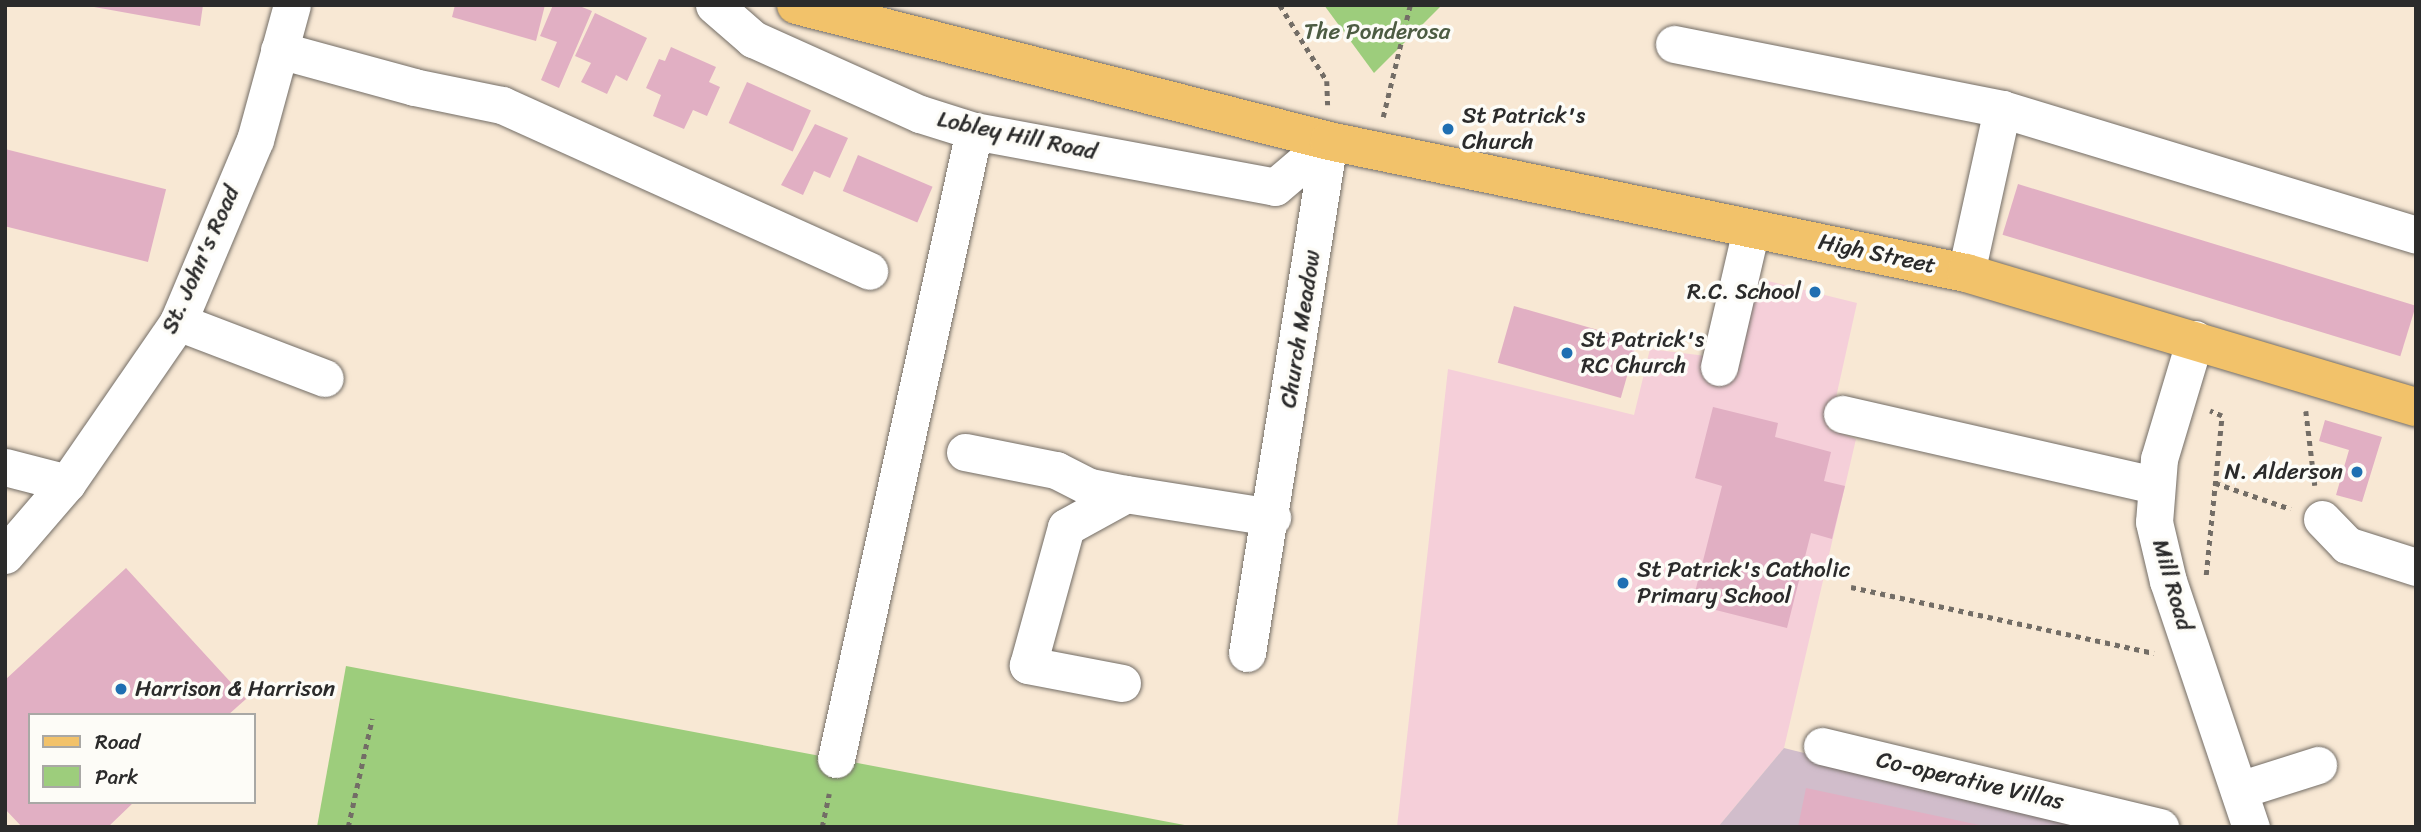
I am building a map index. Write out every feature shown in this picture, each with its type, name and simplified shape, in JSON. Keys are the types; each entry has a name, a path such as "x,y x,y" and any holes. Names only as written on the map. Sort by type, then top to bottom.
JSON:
{"main road":[{"name":"High Street","path":"796,5 1329,141 1966,273 2416,407"}],"street":[{"name":"St. John's Road","path":"5,555 67,483 178,322 255,140 292,5"},
{"name":"Lobley Hill Road","path":"714,5 753,40 920,114 974,131 1275,187 1329,141"},
{"path":"1674,44 2002,109 2416,235"},
{"path":"279,50 414,87 502,105 869,271"},
{"path":"1966,273 2002,109"},
{"path":"836,759 974,131"},
{"name":"Church Meadow","path":"1247,653 1272,517 1329,141"},
{"path":"1719,366 1751,229"},
{"path":"178,322 325,378"},
{"name":"Mill Road","path":"2195,339 2177,395 2155,485 2154,522 2195,662 2251,827"},
{"path":"1842,414 2155,485"},
{"path":"965,452 1056,470 1090,486 1126,494 1272,517"},
{"path":"5,467 67,483"},
{"path":"1122,683 1028,665 1066,527 1126,494"},
{"path":"2322,519 2347,545 2416,567"},
{"name":"Co-operative Villas","path":"1822,746 2160,827"},
{"path":"2239,790 2318,765"}],"path":[{"path":"1280,5 1327,81 1329,141"},
{"path":"1375,150 1410,5"},
{"path":"2215,483 2322,519 2303,419 2315,376"},
{"path":"2177,395 2222,416 2205,584"},
{"path":"1851,587 2195,662"},
{"path":"348,827 372,719"}],"shaded area":[{"name":"St Patrick's Catholic Primary School","path":"1728,271 1857,303 1829,429 1856,439 1784,748 1718,827 1397,827 1448,369 1634,415 1650,349 1706,356"},
{"path":"1784,748 2101,827 1718,827"}],"green space":[{"name":"The Ponderosa","path":"1324,5 1442,5 1374,73"},
{"path":"346,666 1195,827 317,827"}],"building":[{"path":"83,5 203,5 200,26"},
{"path":"455,5 545,5 536,41 452,17"},
{"path":"553,5 577,5 592,11 559,88 541,80 557,42 540,36"},
{"path":"595,13 647,38 627,81 616,75 607,94 581,82 591,63 575,56"},
{"path":"671,47 716,67 709,82 720,87 707,116 693,110 684,129 653,116 661,95 646,88 659,59 665,61"},
{"path":"747,82 811,110 793,152 729,123"},
{"path":"815,124 848,138 830,178 814,171 803,195 781,185"},
{"path":"5,149 166,189 148,262 5,226"},
{"path":"858,155 933,187 917,223 843,191"},
{"path":"2018,184 2416,306 2400,356 2003,235"},
{"name":"St Patrick's RC Church","path":"1514,306 1637,341 1621,398 1498,363"},
{"path":"1713,407 1778,423 1775,437 1831,452 1824,481 1845,486 1832,539 1811,533 1787,628 1692,604 1722,486 1695,478"},
{"name":"N. Alderson","path":"2325,420 2382,437 2362,502 2336,495 2349,450 2319,441"},
{"name":"Harrison & Harrison","path":"126,568 246,699 230,713 28,713 28,804 132,804 108,827 22,827 5,809 5,680"},
{"path":"1806,788 1984,826 1984,827 1798,827"}],"place":[{"name":"St Patrick's Church","path":"1448,129"},
{"name":"R.C. School","path":"1815,292"},
{"name":"St Patrick's RC Church","path":"1567,353"},
{"name":"N. Alderson","path":"2357,472"},
{"name":"St Patrick's Catholic Primary School","path":"1623,583"},
{"name":"Harrison & Harrison","path":"121,689"}]}
